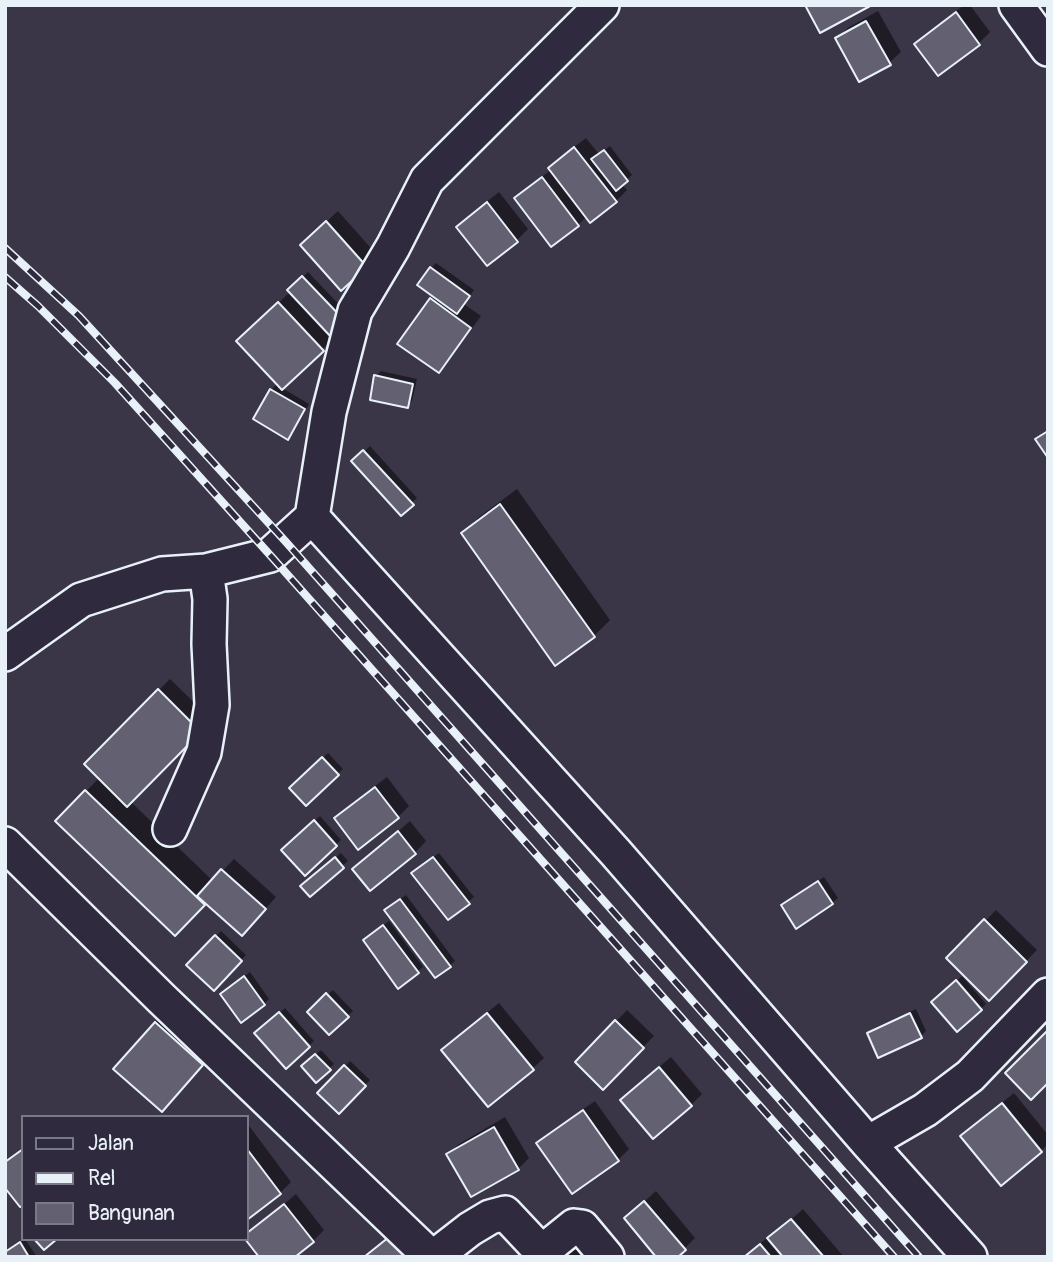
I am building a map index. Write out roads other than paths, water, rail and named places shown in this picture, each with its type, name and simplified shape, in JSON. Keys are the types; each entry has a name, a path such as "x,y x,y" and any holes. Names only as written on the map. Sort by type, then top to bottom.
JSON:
{"street":[{"path":"5,654 81,600 162,574 206,571 270,555 312,517 329,412 355,311 393,247 427,180 602,5"},
{"path":"1016,5 1048,49"},
{"path":"312,517 615,853 970,1257"},
{"path":"170,829 204,752 212,705 210,599 206,571"},
{"path":"5,844 161,998 433,1257 470,1229 490,1217 505,1213 536,1247 548,1247 574,1226 582,1227 607,1257"},
{"path":"868,1143 925,1110 970,1076 1048,995"}],"railway":[{"path":"5,248 79,316 286,542 919,1257"},
{"path":"5,277 115,383 894,1257"}]}
